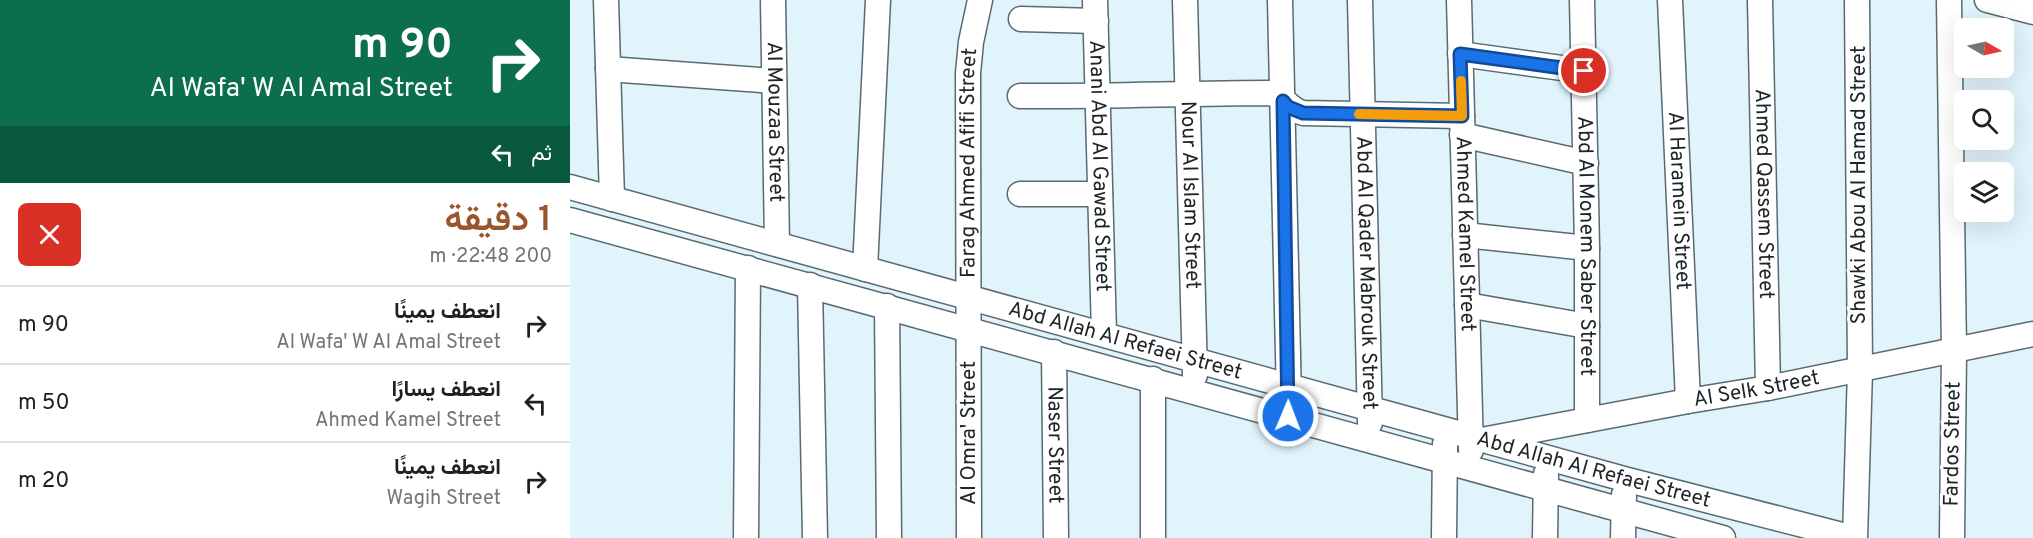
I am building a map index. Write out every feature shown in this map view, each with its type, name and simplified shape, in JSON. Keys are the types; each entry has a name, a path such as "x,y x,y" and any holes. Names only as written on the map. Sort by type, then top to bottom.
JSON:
{"street":[{"path":"606,0 612,199"},
{"name":"Al Mouzaa Street","path":"773,0 777,244"},
{"path":"865,268 878,0"},
{"name":"Farag Ahmed Afifi Street","path":"968,328 968,73 971,42 980,0"},
{"name":"Nour Al Islam Street","path":"1185,0 1196,390"},
{"path":"1281,0 1288,416"},
{"name":"Abd Al Qader Mabrouk Street","path":"1360,0 1370,439"},
{"name":"Ahmed Kamel Street","path":"1459,0 1467,304 1476,438 1471,468"},
{"name":"Abd Al Monem Saber Street","path":"1582,0 1586,163 1587,420"},
{"name":"Al Haramein Street","path":"1670,0 1688,401"},
{"name":"Ahmed Qassem Street","path":"1760,0 1768,388"},
{"name":"Shawki Abou Al Hamad Street","path":"1855,538 1860,370 1857,0"},
{"name":"Fardos Street","path":"1949,0 1954,351 1952,538"},
{"path":"1987,0 2033,12"},
{"path":"1021,19 1095,10"},
{"name":"Anani Abd Al Gawad Street","path":"1095,10 1104,334"},
{"path":"1460,54 1584,71"},
{"path":"608,69 774,81"},
{"path":"1020,96 1097,97 1189,93 1271,93 1276,94 1288,107 1303,113 1363,114 1462,125 1586,163"},
{"name":"Abd Allah Al Refaei Street","path":"570,187 1547,458 1855,538"},
{"path":"1020,194 1100,194"},
{"name":"Abd Allah Al Refaei Street","path":"570,219 1196,390 1714,537"},
{"path":"1465,235 1587,248"},
{"path":"746,538 747,268"},
{"path":"810,285 815,538"},
{"path":"1467,304 1587,326"},
{"path":"886,306 889,538"},
{"name":"Al Omra' Street","path":"968,328 969,538"},
{"name":"Al Selk Street","path":"1476,438 1768,388 2033,334"},
{"name":"Naser Street","path":"1054,352 1056,538"},
{"path":"1153,379 1153,538"},
{"path":"1444,538 1446,429"},
{"path":"1545,538 1547,458"},
{"path":"1623,538 1624,479"}],"slow traffic":[{"path":"1359,114 1462,116 1461,81"}],"route":[{"path":"1288,416 1283,101 1288,107 1303,113 1462,116 1460,54 1584,71"}]}
